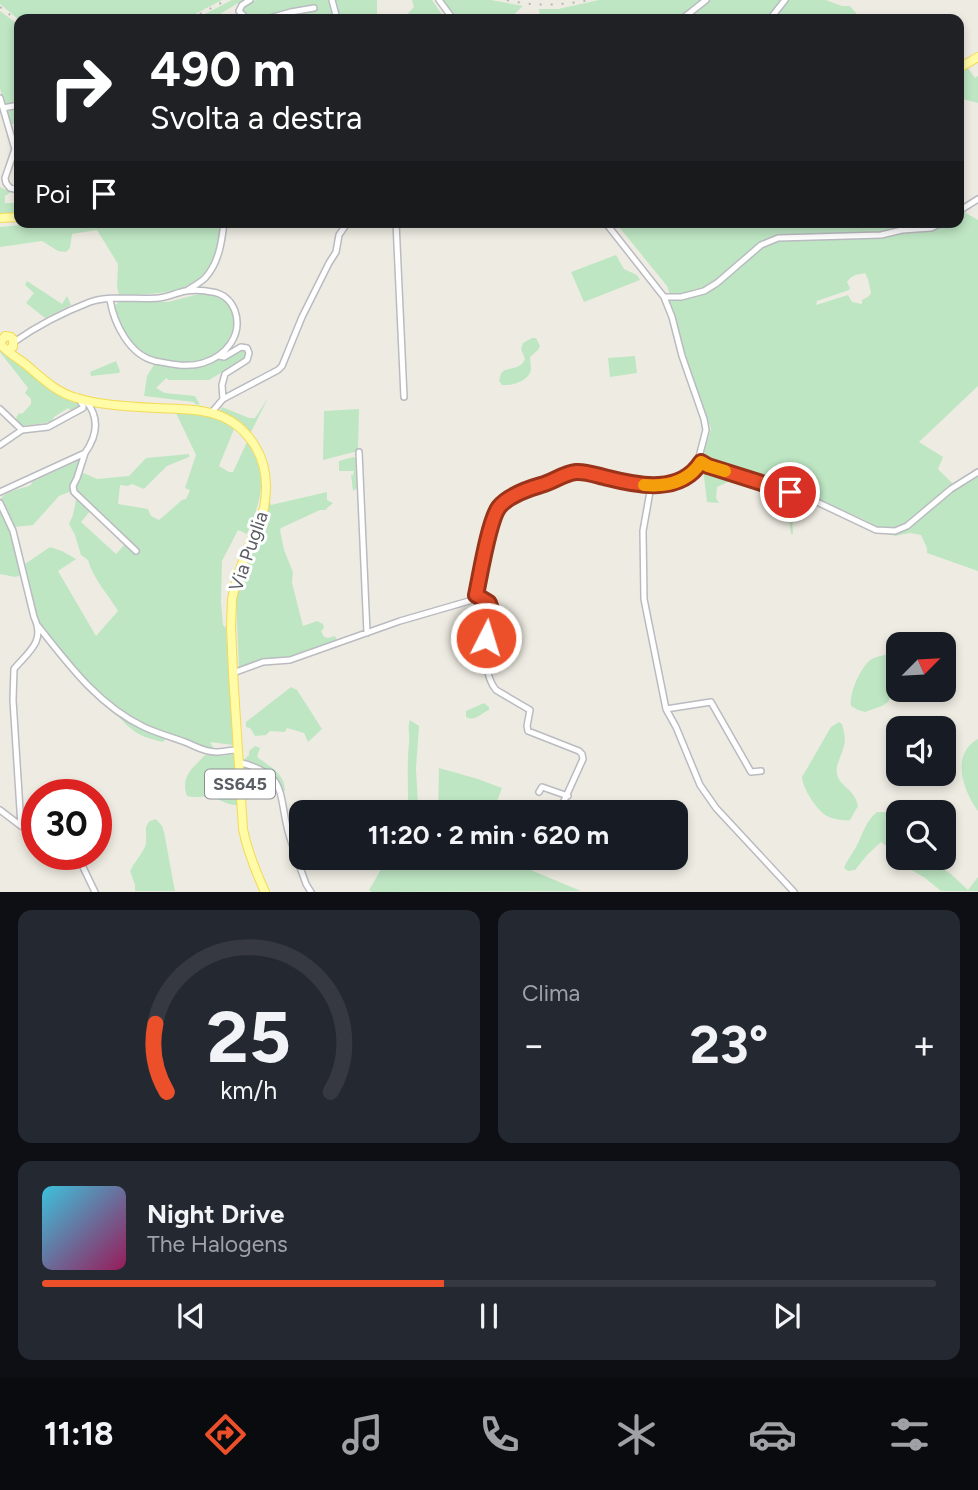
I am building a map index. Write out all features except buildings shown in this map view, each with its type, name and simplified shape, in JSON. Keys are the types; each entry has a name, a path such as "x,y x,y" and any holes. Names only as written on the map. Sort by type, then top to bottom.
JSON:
{"main road":[{"name":"Via Puglia","path":"6,342 24,363 43,379 80,398 101,403 212,412 236,424 246,433 258,451 267,487 264,508 238,574 232,599 233,673"},
{"name":"Via Puglia","path":"80,398 156,404 173,408"},
{"name":"SS645","path":"233,673 246,841 265,891"}],"street":[{"path":"243,14 239,10 250,0"},
{"path":"688,14 706,0"},
{"path":"774,14 785,0"},
{"path":"284,14 314,8"},
{"path":"0,98 14,146"},
{"path":"3,108 14,106"},
{"path":"14,152 5,178 10,188 14,189"},
{"path":"186,291 205,278 213,267 220,251 223,228"},
{"path":"212,412 223,399 282,366 302,317 336,253 339,235 344,228"},
{"path":"396,228 404,397"},
{"path":"610,228 664,297 672,317 682,356 704,419 706,430 699,457 701,462 817,502 876,530 895,531 907,526 951,489 978,472"},
{"path":"664,297 681,297 704,291 717,284 761,245 778,239 881,235 931,228"},
{"path":"6,342 93,301 110,299 161,298 186,291 211,291 226,297 234,307 238,321 235,335 227,349 219,356 194,365 150,359 136,350 119,329 110,299"},
{"path":"219,356 224,357 244,347 249,353 247,360 225,374 222,385 223,399"},
{"path":"80,398 92,413"},
{"path":"0,445 22,430 48,427 76,413 83,408 80,398"},
{"path":"101,403 93,404 96,430 73,486 74,492 136,551"},
{"path":"0,409 22,430"},
{"path":"359,452 367,633"},
{"path":"0,492 85,453"},
{"path":"233,673 263,662 290,660 421,615 463,604 476,595 498,509 506,500 526,489 576,472 628,483 651,485 677,482 696,469 701,462"},
{"path":"651,485 643,531 644,598 666,709 699,785 716,808 794,891"},
{"path":"0,503 13,531 38,626 93,691 142,726 205,750 237,750"},
{"path":"476,595 489,603 491,609 486,629 486,648 493,686 530,710 528,731 582,754 583,759 566,800"},
{"path":"21,826 13,700 14,669 36,643 38,626"},
{"path":"666,709 710,702 751,772 761,771"},
{"path":"238,762 260,769 278,784 288,833 306,884 312,891"},
{"path":"539,792 542,787 568,796"},
{"path":"0,810 21,826"},
{"path":"84,870 95,891"}],"green space":[{"path":"0,0 222,0 195,14 14,16 0,4"},
{"path":"232,0 243,0 220,14 205,14"},
{"path":"256,0 377,0 377,14 245,14 245,6"},
{"path":"412,0 432,0 442,14 408,14 414,7"},
{"path":"443,0 491,0 523,6 514,14 453,14"},
{"path":"599,0 826,0 850,6 857,14 540,14 539,9 558,9"},
{"path":"0,11 14,21 14,124 9,124 0,88"},
{"path":"964,63 975,78 978,76 978,103 964,99"},
{"path":"0,187 11,192 5,196 5,203 14,203 14,214 0,213"},
{"path":"964,211 978,220 978,386 919,442 943,457 938,469 957,488 978,476 978,571 927,553 921,535 910,533 895,536 885,533 867,521 825,502 791,488 723,467 705,458 704,450 711,429 683,351 667,286 620,228 964,228","holes":["865,273 871,293 862,300 862,304 852,302 848,295 816,305 817,301 849,290 847,282 853,276"]},
{"path":"0,227 220,228 212,261 192,283 166,292 119,295 118,264 97,230 72,234 70,248 66,252 58,251 42,241 0,247"},
{"path":"616,255 624,269 637,275 640,280 584,302 571,272"},
{"path":"27,281 62,304 67,296 71,305 45,318 26,303 34,293 25,285"},
{"path":"199,294 215,295 224,299 230,306 234,323 227,342 214,355 202,361 175,363 148,355 127,338 119,324 115,305 119,302 168,302"},
{"path":"536,338 540,346 530,357 530,373 520,382 502,385 499,381 501,373 522,364 525,359 521,349 523,343"},
{"path":"0,348 54,392 79,402 79,407 72,411 68,408 51,422 23,426 20,424 16,418 31,404 31,399 25,393 28,388 0,352"},
{"path":"243,349 247,354 243,360 209,380 166,378 156,388 165,393 195,396 200,405 144,396 147,376 155,363 193,368 226,359"},
{"path":"635,356 637,373 610,377 608,358"},
{"path":"116,361 119,373 91,376 90,372"},
{"path":"268,398 251,432 240,421 220,411 222,407 255,418"},
{"path":"359,409 358,451 323,460 324,411"},
{"path":"176,413 214,418 234,429 219,466 233,472 247,442 261,477 259,498 247,534 238,530 222,561 221,602 223,625 226,628 233,745 210,742 214,749 169,734 163,742 132,730 117,715 119,709 89,683 38,620 25,564 50,547 76,559 58,571 96,636 118,611 97,580 88,560 81,555 69,524 76,500 69,492 59,496 33,525 15,527 1,498 79,460 77,470 97,479 129,476 146,458 189,454 189,457 167,466 144,489 132,484 120,485 118,504 148,509 151,516 159,520 186,499 190,490 185,488 196,455","holes":["91,510 126,543 116,554 81,522"]},
{"path":"353,457 359,459 359,487 353,491 351,475 354,471 339,471 339,461"},
{"path":"703,468 791,494 793,534 783,502 772,494 728,482 717,487 716,498 719,503 707,502"},
{"path":"327,492 327,500 333,503 325,510 280,530 293,572 292,583 303,626 317,621 323,624 321,631 324,637 335,636 337,640 290,657 261,661 239,668 236,599 269,499 271,505"},
{"path":"0,509 9,528 19,576 0,574"},
{"path":"886,655 888,702 865,712 858,710 851,706 853,689 867,663"},
{"path":"291,687 297,690 322,729 308,742 304,733 287,728 285,732 270,731 266,735 255,736 250,728 246,727 246,722"},
{"path":"484,703 489,710 475,718 466,717 466,711"},
{"path":"410,720 419,726 416,768 418,800 408,800"},
{"path":"839,722 842,724 845,741 837,774 854,796 858,806 850,820 835,819 823,813 807,792 802,777 831,727"},
{"path":"978,739 978,811 964,783 962,763 969,746"},
{"path":"255,746 260,748 257,757 280,775 285,791 268,772 246,761 249,751"},
{"path":"234,754 238,805 211,797 187,796 186,778 205,755"},
{"path":"439,768 502,788 498,800 438,800"},
{"path":"877,812 886,812 886,846 881,842 855,870 848,871 844,868"},
{"path":"156,819 164,832 175,891 135,891 130,871 145,847 148,823"},
{"path":"381,870 531,870 581,891 372,892 369,890"},
{"path":"911,870 945,870 968,890 978,877 978,891 941,891"}],"railway":[{"path":"200,14 227,0"},
{"path":"507,0 528,4 590,0"},
{"path":"0,7 14,18"}],"slow traffic":[{"path":"644,485 677,482 688,476 701,462 725,471"}],"route":[{"path":"486,638 491,609 489,603 476,595 491,531 498,509 506,500 526,489 576,472 628,483 665,485 688,476 701,462 790,492"}]}
